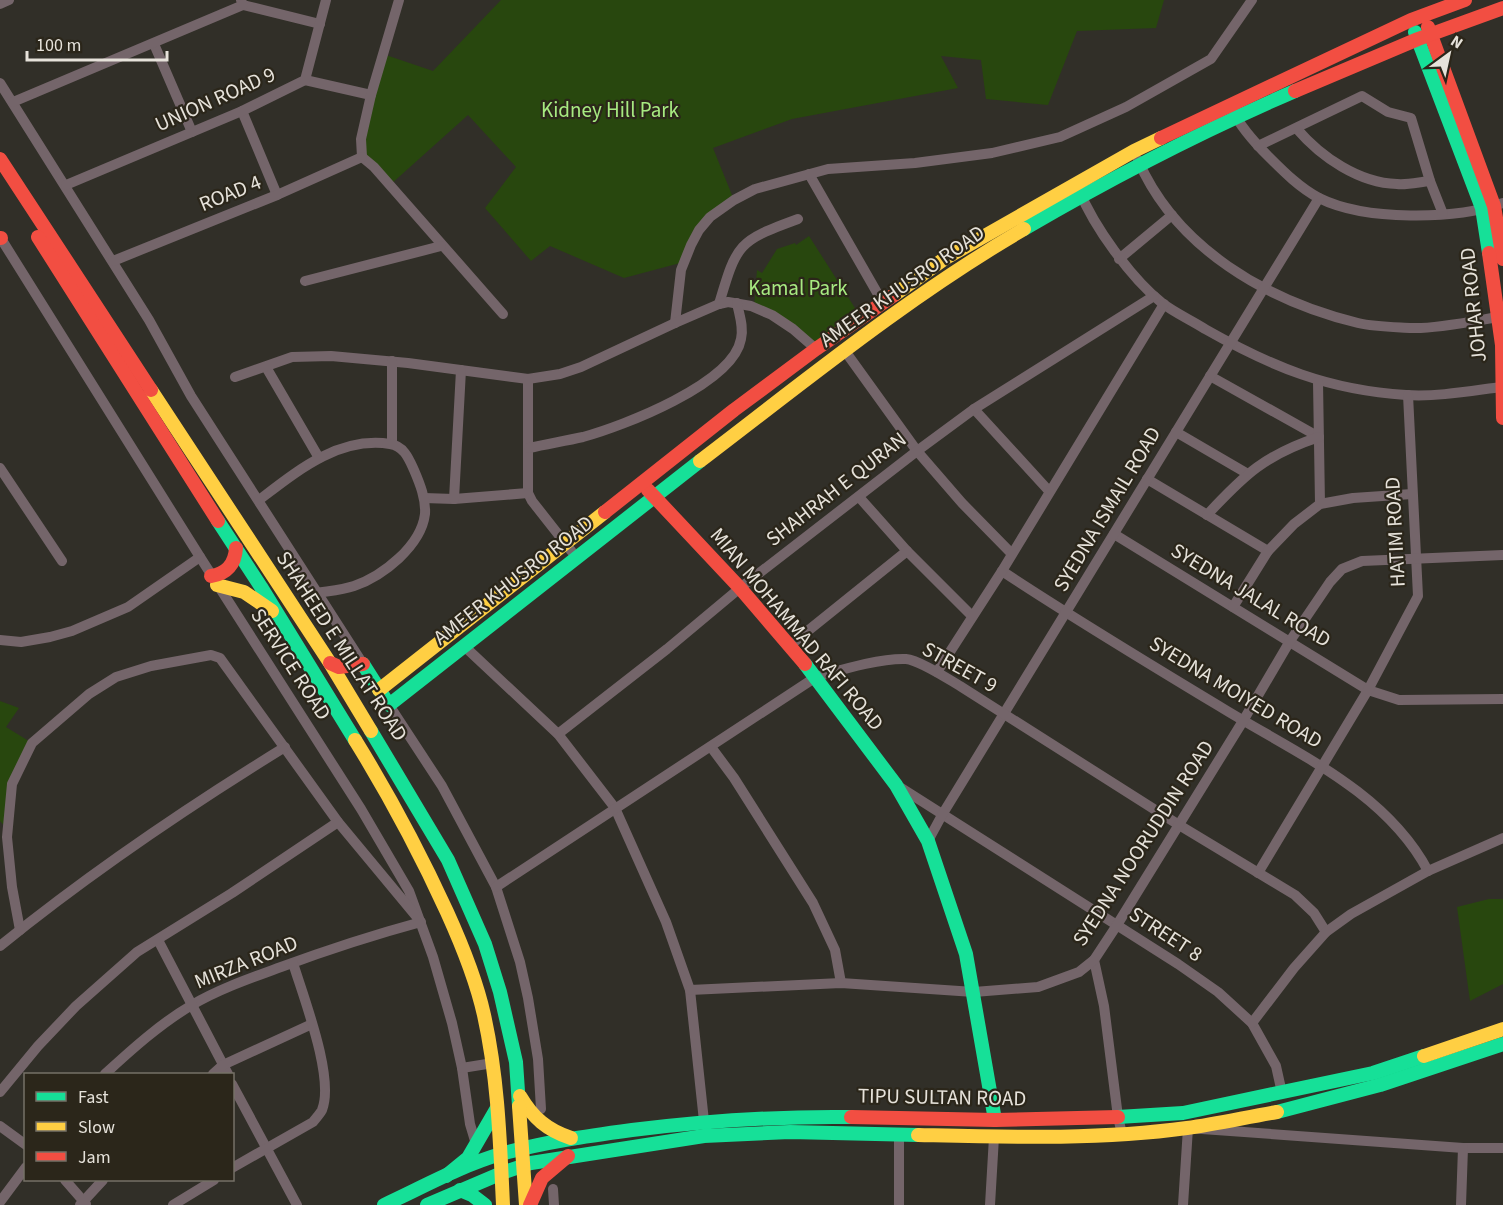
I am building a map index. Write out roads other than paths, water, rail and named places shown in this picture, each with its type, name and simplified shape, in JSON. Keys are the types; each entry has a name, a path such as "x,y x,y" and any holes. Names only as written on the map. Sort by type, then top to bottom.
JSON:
{"main road":[{"name":"AMEER KHUSRO ROAD","path":"380,690 734,410 944,259 1078,190 1140,165 1233,111 1418,18 1465,0"},
{"name":"AMEER KHUSRO ROAD","path":"389,705 653,497 845,351 975,258 1134,151 1503,8"},
{"name":"JOHAR ROAD","path":"1418,18 1493,206 1503,259"},
{"name":"SHAHEED E MILLAT ROAD","path":"0,159 330,663 434,833 462,889 485,944 500,992 516,1062 525,1202"},
{"name":"SHAHEED E MILLAT ROAD","path":"0,177 281,620 390,798 436,888 465,953 484,1013 498,1104 505,1203"},
{"name":"JOHAR ROAD","path":"1493,206 1498,317 1502,345 1503,418"},
{"name":"MIAN MOHAMMAD RAFI ROAD","path":"642,483 740,588 816,677 896,785 928,841 962,942 974,992 995,1120"},
{"path":"236,548 236,556 230,567 214,580 244,592 266,606 281,620"},
{"path":"330,663 339,668 363,664"},
{"path":"363,664 389,705"},
{"path":"349,693 354,677 363,664"},
{"path":"386,753 387,765 458,898 473,930 489,974 501,1076 505,1203"},
{"path":"390,798 403,809 453,907 496,1019 512,1079 525,1202"},
{"name":"TIPU SULTAN ROAD","path":"384,1205 500,1154 571,1138 704,1121 793,1116 995,1120 1183,1113 1373,1073 1503,1029"},
{"name":"TIPU SULTAN ROAD","path":"427,1205 468,1197 502,1173 524,1166 568,1156 704,1136 790,1132 994,1137 1122,1134 1188,1128 1297,1107 1380,1085 1503,1044"},
{"path":"519,1095 537,1121 555,1133 571,1138"},
{"path":"446,1176 468,1158 498,1104"},
{"path":"1183,1113 1188,1128"},
{"path":"899,1135 901,1117"},
{"path":"500,1139 506,1146 510,1146 520,1134"},
{"path":"525,1202 542,1178 568,1156"},
{"path":"505,1203 509,1191 518,1190 525,1202"},
{"path":"468,1197 485,1205"}],"street":[{"path":"0,4 9,0"},
{"name":"UNION ROAD 9","path":"66,185 242,111 305,80 326,0"},
{"path":"399,0 371,95 361,139 362,157 374,167 503,314"},
{"path":"675,323 681,270 699,230 710,217 727,204 755,189 828,169 915,163 992,153 1060,137 1126,106 1211,59 1252,0"},
{"path":"13,102 153,44 242,2 320,24"},
{"path":"153,44 192,132"},
{"path":"305,80 371,95"},
{"path":"0,83 66,185 191,396 363,664"},
{"path":"1258,146 1362,96 1388,112 1411,118 1430,182 1443,214"},
{"path":"242,111 277,195"},
{"path":"1233,111 1258,146 1287,175 1319,198 1380,215 1443,214 1493,206"},
{"path":"1297,129 1307,141 1326,156 1357,174 1397,184 1430,182"},
{"path":"1134,151 1162,204 1200,246 1247,279 1309,308 1359,324 1415,328 1498,317"},
{"name":"ROAD 4","path":"112,261 277,195 362,157"},
{"path":"809,174 883,303"},
{"path":"1078,190 1119,259 1154,296 1230,344 1318,382 1361,390 1408,395 1502,390"},
{"name":"SYEDNA ISMAIL ROAD","path":"928,841 1319,198"},
{"path":"1119,259 1172,215"},
{"path":"719,304 729,270 737,252 746,241 762,232 798,219"},
{"name":"SERVICE ROAD","path":"0,237 214,580 362,809 409,891 433,957 462,1068 470,1124 476,1144"},
{"path":"305,281 441,246"},
{"name":"SHAHRAH E QURAN","path":"558,734 916,451 974,409 1154,296"},
{"path":"529,448 584,437 637,418 697,388 724,368 741,340 741,322 737,303"},
{"path":"236,377 292,357 331,356 392,361 528,379 560,374 580,367 719,304 737,303 772,315 793,329 816,350"},
{"path":"937,672 1002,571 1164,304"},
{"path":"845,351 916,451 1011,553"},
{"path":"392,361 392,444"},
{"path":"266,367 319,458"},
{"path":"454,499 461,370"},
{"path":"1210,376 1319,437"},
{"path":"528,379 528,493 576,557"},
{"path":"1318,382 1320,504"},
{"name":"HATIM ROAD","path":"1258,873 1368,690 1418,596 1408,395"},
{"path":"974,409 1049,491"},
{"path":"1176,432 1248,474"},
{"path":"1207,515 1248,474 1271,457 1289,447 1319,437"},
{"path":"259,500 292,474 319,458 360,444 392,444 407,454 424,498 423,523 415,540 407,551 384,570 354,586 317,593"},
{"path":"0,468 62,561"},
{"path":"1147,479 1268,550"},
{"path":"424,498 454,499 528,493"},
{"path":"1233,608 1268,550 1294,524 1320,504 1353,498 1412,494"},
{"path":"859,496 907,551 972,616"},
{"name":"SYEDNA JALAL ROAD","path":"1114,534 1368,690 1399,700 1503,699"},
{"path":"789,646 907,551"},
{"name":"SYEDNA NOORUDDIN ROAD","path":"690,990 841,983 974,992 1038,987 1079,972 1094,960 1117,925 1290,641 1330,582 1342,569 1362,561 1503,555"},
{"path":"0,640 21,642 72,631 128,607 200,557"},
{"name":"SYEDNA MOIYED ROAD","path":"1002,571 1243,721 1322,766 1375,807 1404,834 1418,852 1428,871"},
{"path":"463,645 558,734 615,808 666,921 690,990 704,1121"},
{"path":"20,930 12,887 7,837 12,784 32,743 89,694 116,678 152,666 211,654 220,658 338,822 421,922"},
{"name":"STREET 9","path":"496,887 816,677 861,665 908,659 937,672 1179,825 1295,895 1314,913 1326,932"},
{"path":"389,705 442,786 496,887 520,962 528,998 538,1059 541,1109"},
{"path":"0,946 102,867 214,791 285,747"},
{"path":"711,747 735,778 813,903 835,950 841,983"},
{"name":"STREET 8","path":"896,785 1186,969 1218,992 1252,1023 1276,1066 1282,1093"},
{"path":"0,1092 38,1046 76,1006 137,952 338,822"},
{"path":"1252,1023 1294,968 1326,932 1351,914 1428,871 1503,838"},
{"name":"MIRZA ROAD","path":"106,1073 158,1029 191,1005 250,978 369,936 421,922"},
{"path":"158,940 225,1070 312,1024"},
{"path":"1094,960 1104,1006 1122,1134"},
{"path":"234,1167 313,1122 322,1111 325,1089 320,1055 293,963"},
{"path":"516,1062 538,1059"},
{"path":"462,1068 493,1062"},
{"path":"234,1088 297,1205"},
{"path":"0,1126 24,1144"},
{"path":"1183,1205 1188,1128 1463,1148 1503,1148"},
{"path":"898,1205 899,1135"},
{"path":"990,1205 994,1137"},
{"path":"1461,1205 1463,1148"},
{"path":"0,1202 24,1170"},
{"path":"66,1181 83,1203 101,1181"},
{"path":"173,1205 202,1183"},
{"path":"553,1189 554,1205"}],"park label":[{"name":"Kidney Hill Park","path":"610,110"},
{"name":"Kamal Park","path":"798,288"}]}
